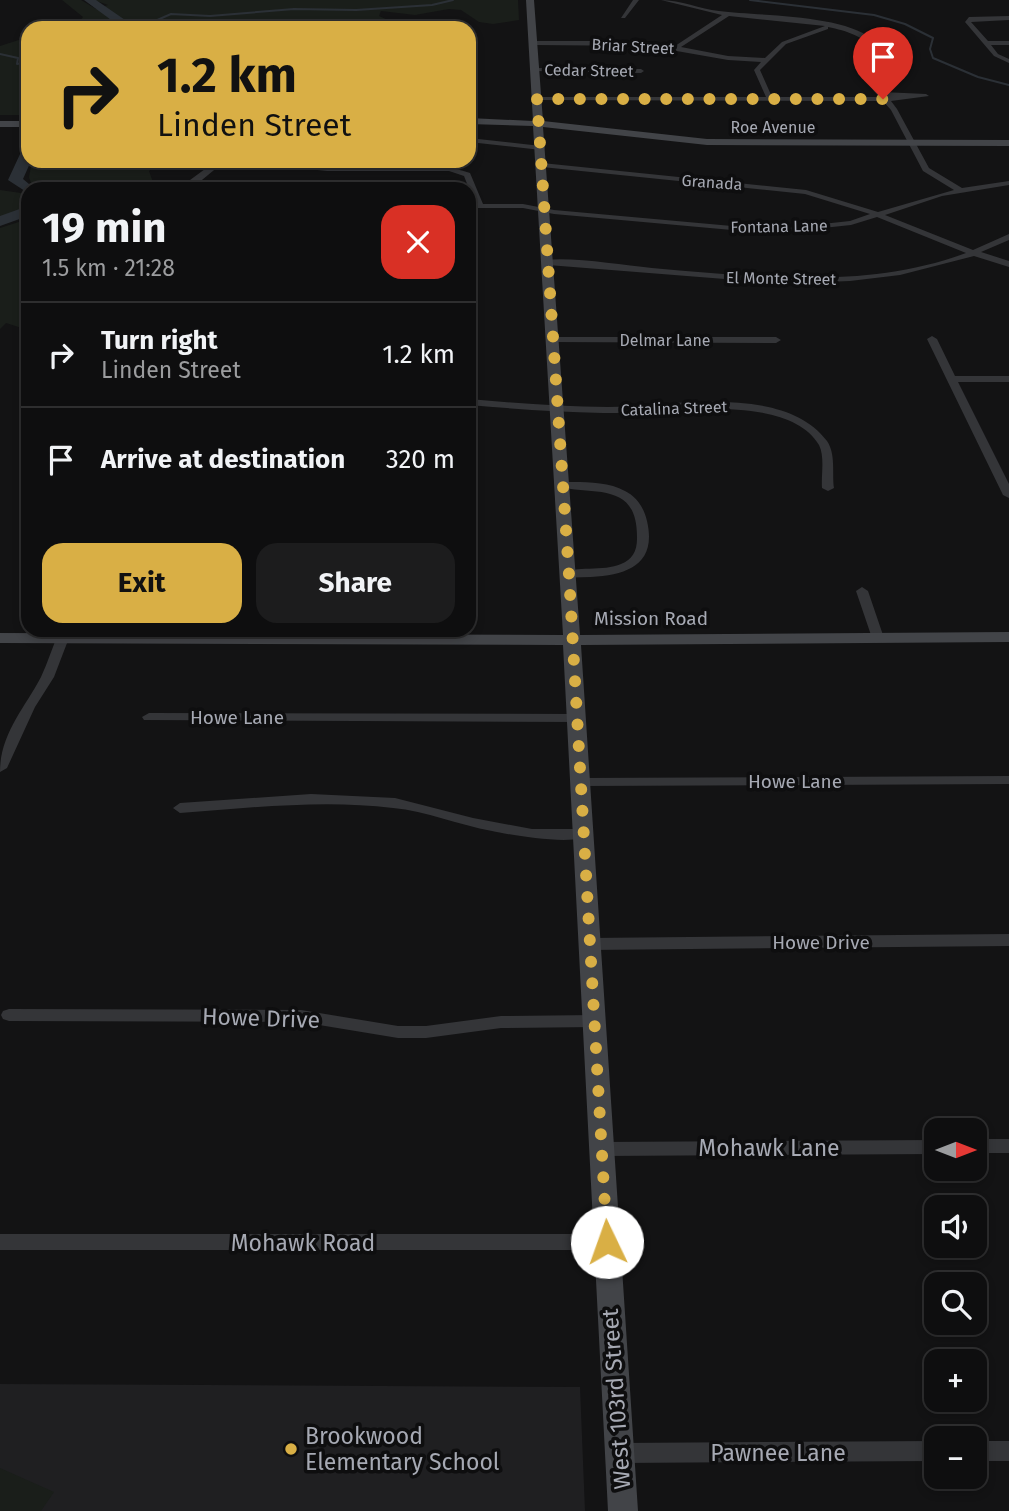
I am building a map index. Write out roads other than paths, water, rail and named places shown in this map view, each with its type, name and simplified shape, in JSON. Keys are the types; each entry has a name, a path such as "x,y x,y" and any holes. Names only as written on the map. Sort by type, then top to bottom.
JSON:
{"main road":[{"name":"West 103rd Street","path":"530,0 568,573 624,1511"},
{"path":"0,122 21,122"},
{"name":"Roe Avenue","path":"476,123 585,127 670,140 707,142 1009,143"},
{"name":"Mission Road","path":"0,638 21,637"},
{"name":"Mission Road","path":"318,637 572,640 1009,637"}],"street":[{"path":"623,17 636,0"},
{"path":"664,0 727,15 830,27 863,36 876,45 879,52 871,66 869,78 881,97 894,109 926,169 960,190"},
{"path":"677,47 727,15"},
{"path":"1009,18 969,19 968,22 996,55 1009,61"},
{"path":"770,99 757,70 790,39 830,27"},
{"name":"Briar Street","path":"534,43 621,43 677,47 757,70"},
{"path":"986,43 1009,43"},
{"name":"Briar Street","path":"732,61 766,60"},
{"name":"Cedar Street","path":"536,70 641,71"},
{"path":"537,99 926,96 924,99 881,97"},
{"path":"476,141 541,148"},
{"name":"Granada","path":"542,165 648,178 787,189 833,199 879,216"},
{"path":"191,182 211,168"},
{"path":"318,168 450,169 467,175 470,182"},
{"name":"Fontana Lane","path":"476,206 523,206 760,230 830,227 879,216 960,190 1009,183"},
{"path":"476,196 480,206"},
{"path":"879,216 1009,264"},
{"name":"El Monte Street","path":"548,262 621,266 747,279 811,280 887,274 933,266 974,253 1009,237"},
{"path":"932,339 1009,495"},
{"name":"Delmar Lane","path":"553,340 776,340"},
{"path":"951,379 1009,379"},
{"name":"Catalina Street","path":"476,402 618,410 709,403 747,407 777,414 801,424 821,441 827,454 828,488"},
{"path":"562,485 604,488 629,498 640,512 645,545 643,553 625,567 608,572 568,573"},
{"path":"862,591 878,638"},
{"path":"0,768 28,707 47,677 63,637"},
{"name":"Howe Lane","path":"149,717 577,718"},
{"name":"Howe Lane","path":"580,782 1009,780"},
{"path":"180,808 311,799 395,803 473,823 532,834 583,834"},
{"name":"Howe Drive","path":"590,944 1009,940"},
{"name":"Howe Drive","path":"9,1016 301,1016 398,1032 426,1032 501,1022 595,1021"},
{"path":"987,1146 1009,1146"},
{"name":"Mohawk Lane","path":"602,1149 924,1147"},
{"name":"Mohawk Road","path":"0,1242 607,1242"},
{"name":"Pawnee Lane","path":"620,1453 924,1451"},
{"path":"987,1451 1009,1451"}],"waterway":[{"path":"89,0 120,21"},
{"path":"155,21 171,14 210,16 294,9 356,10 432,5 453,0"},
{"path":"750,0 874,15 905,24 933,38 930,49 933,58 978,77 1009,85"},
{"path":"0,54 18,58 17,64 21,63"},
{"path":"21,167 15,180 21,184"},
{"path":"0,221 21,214"}],"place":[{"name":"Brookwood Elementary School","path":"291,1449"}]}
